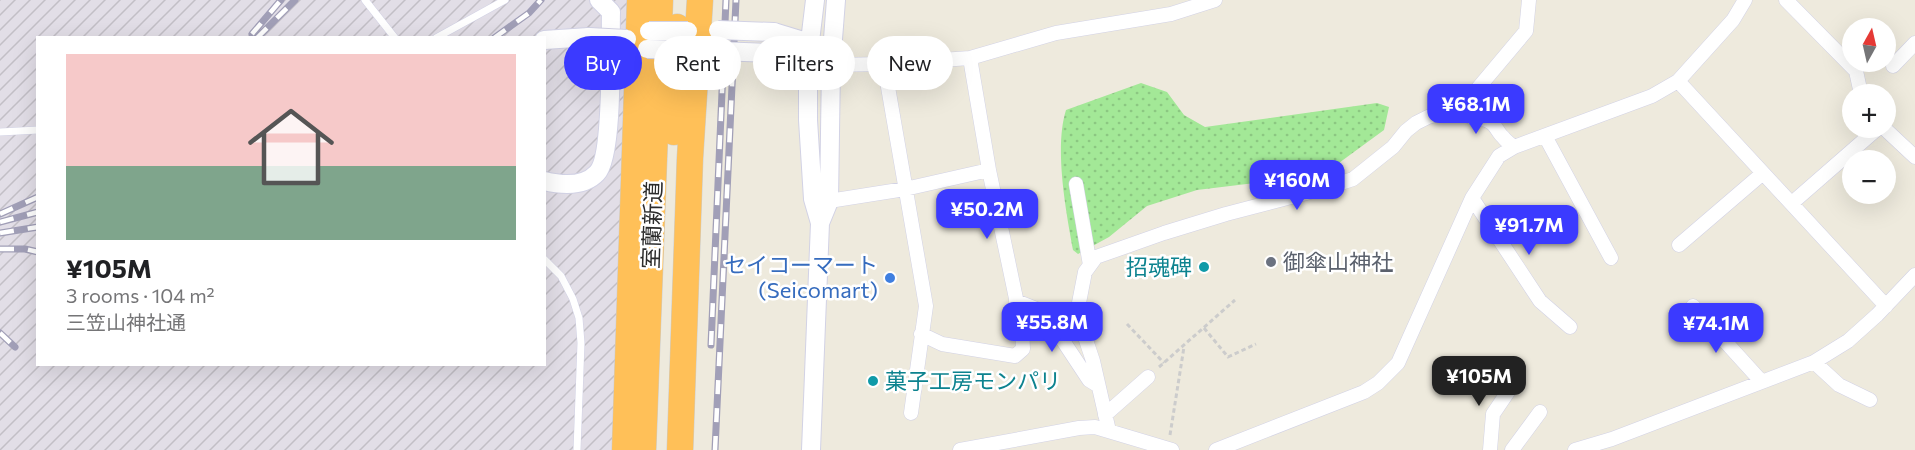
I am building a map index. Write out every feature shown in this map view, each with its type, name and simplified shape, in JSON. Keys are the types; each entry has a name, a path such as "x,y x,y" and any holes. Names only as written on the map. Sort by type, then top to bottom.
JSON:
{"highway":[{"path":"640,0 640,36"},
{"name":"室蘭新道","path":"643,450 660,0"},
{"name":"室蘭新道","path":"663,450 678,0"},
{"path":"700,0 701,36"},
{"path":"625,450 638,90"},
{"path":"680,450 690,158 696,90"}],"street":[{"path":"546,181 574,184 589,179 598,172 604,162 609,102 611,12 599,0"},
{"path":"811,36 815,0"},
{"path":"833,36 836,0"},
{"path":"953,59 970,58 1056,33 1171,14 1215,0"},
{"path":"1109,431 1093,361 1077,313 1085,272 1096,257 1164,232 1347,181 1373,164 1416,123 1435,114 1463,106 1526,31 1529,0"},
{"path":"1216,450 1373,388 1398,363 1472,198 1500,156 1514,147 1652,96 1678,81 1733,20 1745,0"},
{"path":"1786,0 1856,71 1859,84"},
{"path":"741,36 774,33 780,36"},
{"path":"546,40 564,39"},
{"path":"1896,63 1915,44"},
{"path":"921,334 942,344 1015,356 1023,350 1022,327 989,170 970,58"},
{"path":"1678,81 1886,306"},
{"path":"808,90 813,199 820,223 811,450"},
{"path":"820,223 829,201 831,90"},
{"path":"888,90 926,306 911,413"},
{"path":"1463,106 1465,113 1473,118 1492,123 1502,137 1514,147"},
{"path":"1545,136 1611,258"},
{"path":"1792,203 1867,138"},
{"path":"1895,138 1915,157"},
{"path":"829,201 905,189 989,170"},
{"path":"1678,245 1763,173"},
{"path":"1076,184 1090,265"},
{"path":"1472,198 1540,301 1570,327"},
{"path":"1575,450 1612,439 1814,362 1848,340 1886,306 1915,275"},
{"path":"1016,301 1044,312 1089,380 1097,385"},
{"path":"1694,306 1761,381"},
{"path":"1814,362 1839,385 1870,400"},
{"path":"1105,414 1149,376"},
{"path":"1490,450 1493,414 1516,380"},
{"path":"1512,450 1540,412"},
{"path":"960,450 1095,427 1163,448"}],"lane":[{"path":"365,0 393,36"},
{"path":"440,36 505,0"},
{"path":"0,132 36,130"},
{"path":"546,261 561,276 573,299 579,318 581,343 578,450"}],"path":[{"path":"1149,376 1235,300"},
{"path":"1127,324 1164,363"},
{"path":"1204,328 1228,357 1256,344"},
{"path":"1163,448 1184,346"}],"shaded area":[{"path":"0,0 645,0 642,54 642,36 564,36 564,90 640,90 620,450 0,450"}],"green space":[{"path":"1141,83 1167,92 1184,115 1205,127 1377,103 1389,107 1384,130 1317,179 1197,190 1147,206 1109,237 1078,254 1073,250 1062,180 1061,142 1066,110"}],"railway":[{"path":"252,34 281,0"},
{"path":"259,36 295,0"},
{"path":"497,36 529,13 541,0"},
{"path":"711,345 726,0"},
{"path":"715,450 736,0"},
{"path":"0,214 36,198"},
{"path":"0,222 36,213"},
{"path":"0,233 36,227"},
{"path":"0,249 36,252"},
{"path":"0,333 15,347"}],"place":[{"name":"御傘山神社","path":"1271,262"},
{"name":"招魂碑","path":"1204,267"},
{"name":"セイコーマート (Seicomart)","path":"890,278"},
{"name":"菓子工房モンパリ","path":"873,381"}]}
